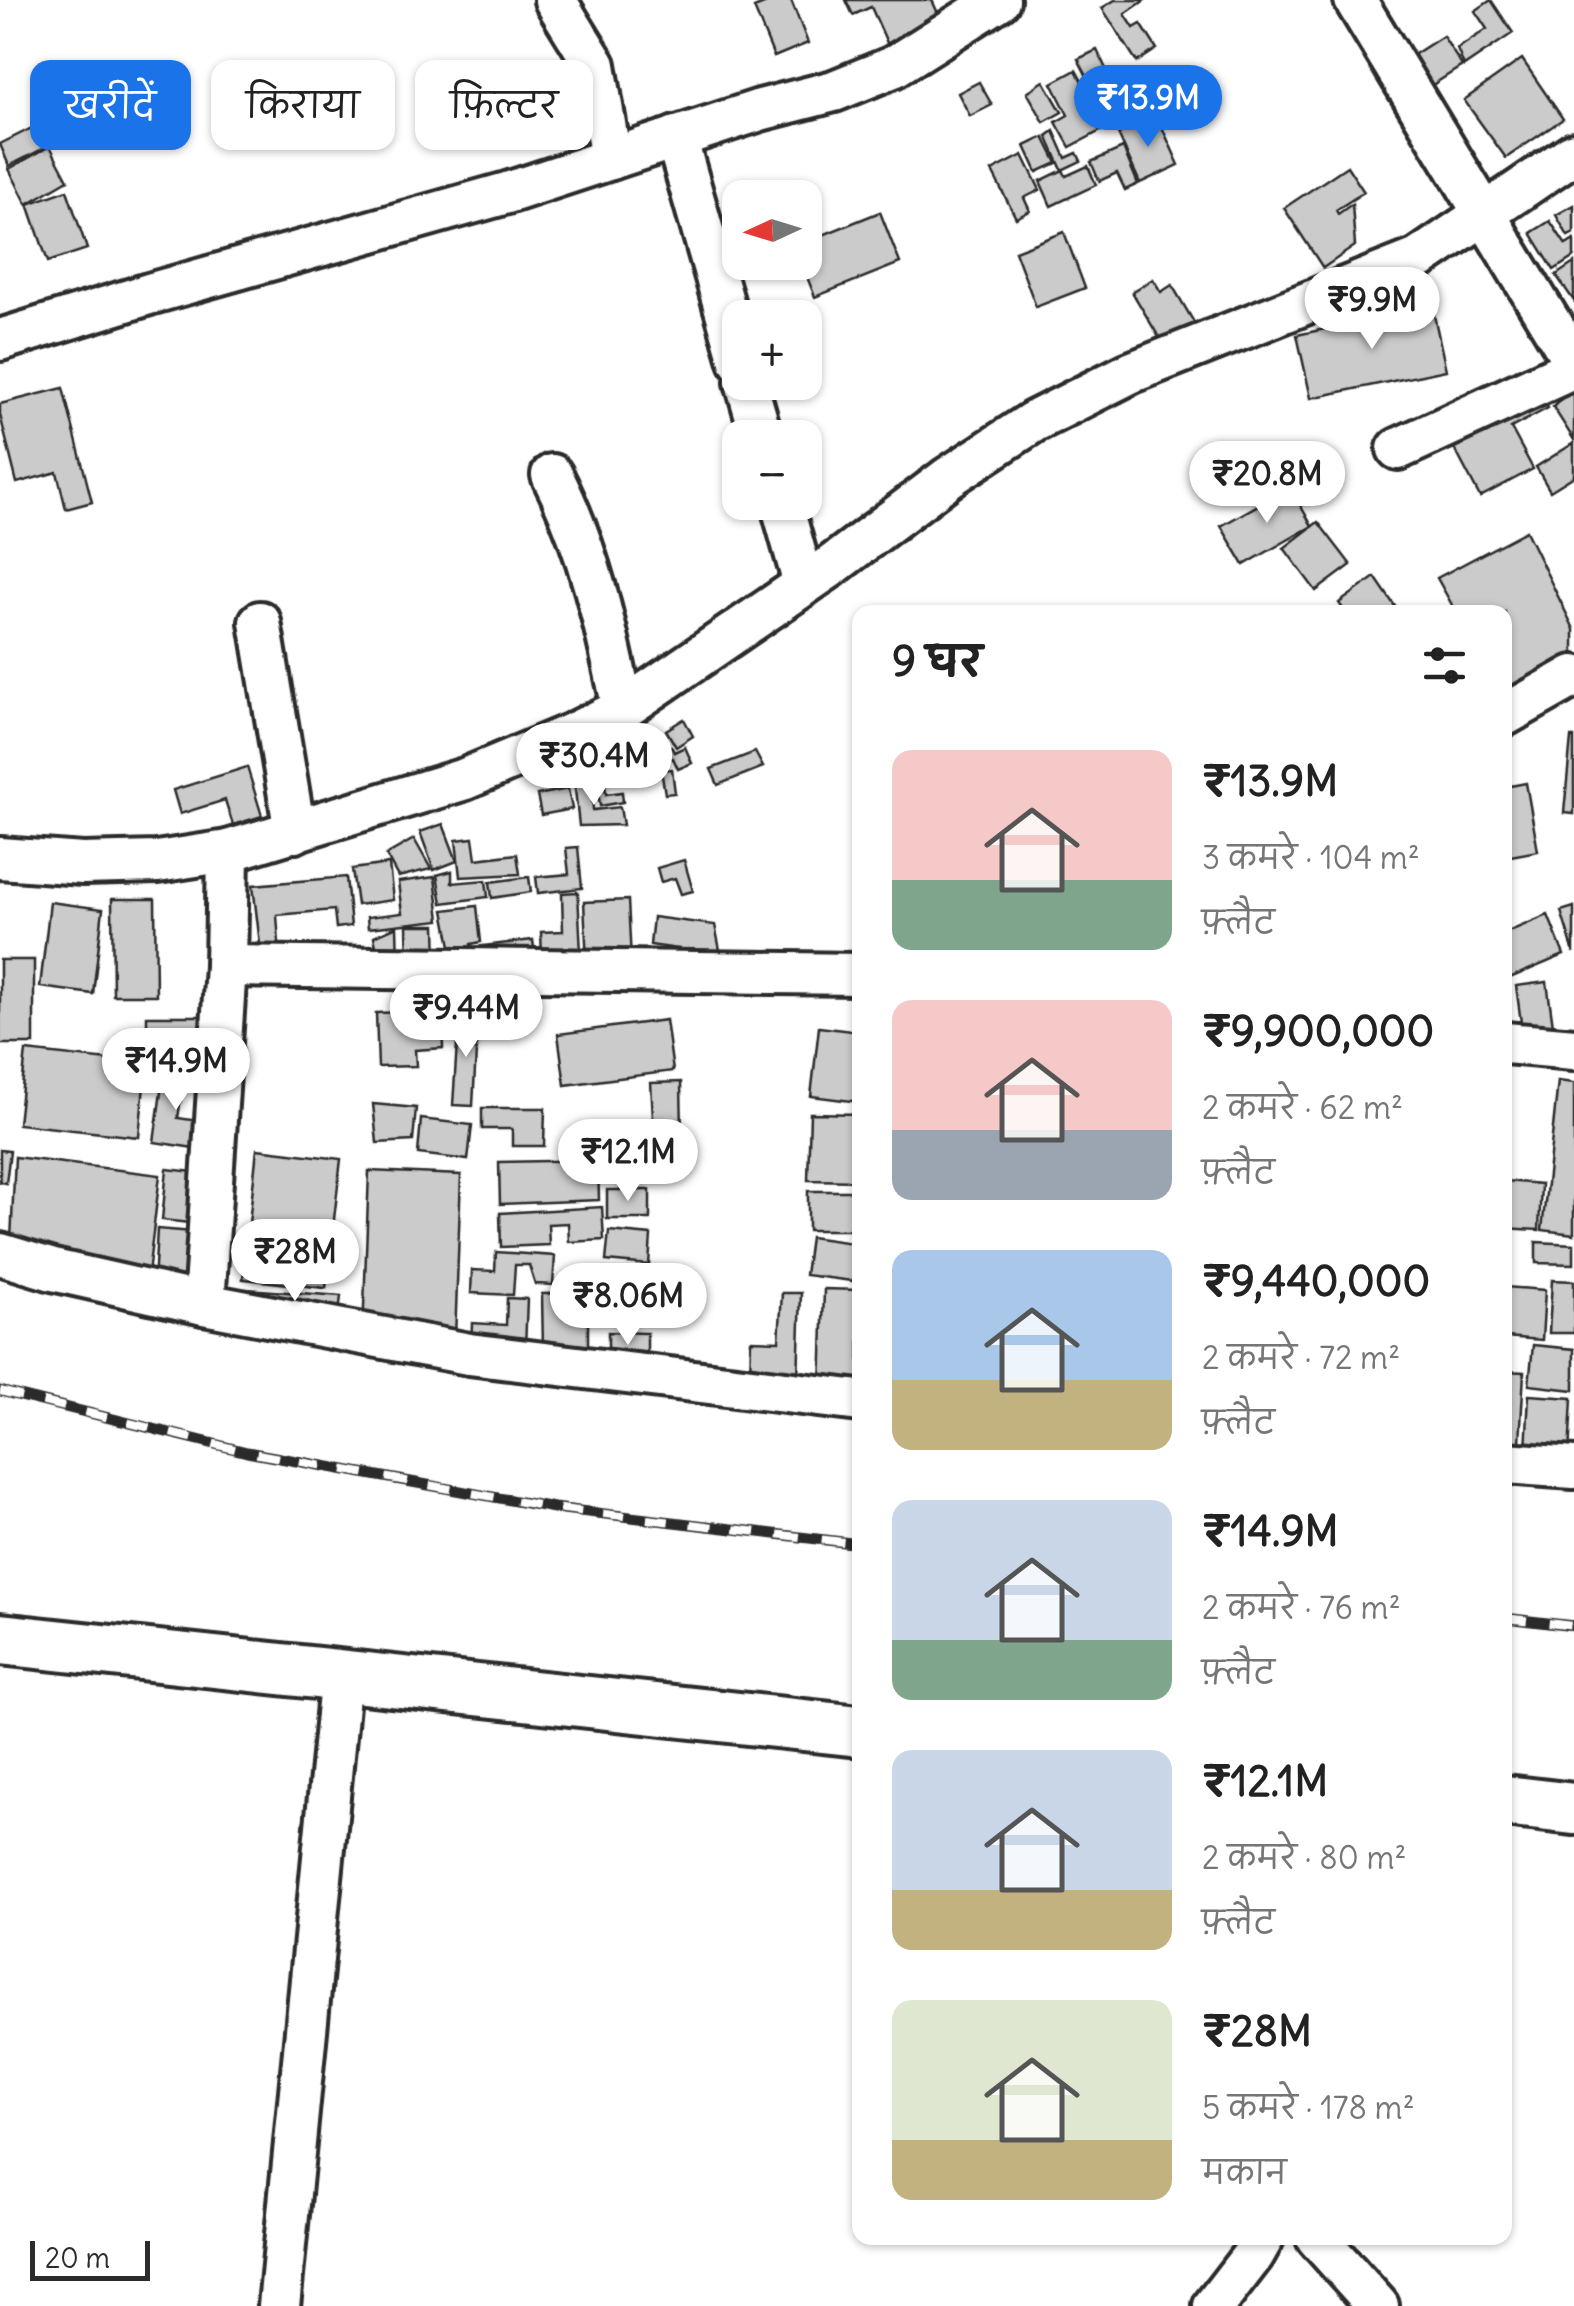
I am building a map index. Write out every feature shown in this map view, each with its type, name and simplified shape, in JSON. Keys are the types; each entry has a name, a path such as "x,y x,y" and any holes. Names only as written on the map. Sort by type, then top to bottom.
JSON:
{"street":[{"path":"555,0 595,64 611,159"},
{"path":"0,340 507,193 760,110 834,91 893,67 999,0"},
{"path":"1355,0 1574,365 1398,449"},
{"path":"676,138 722,300"},
{"path":"0,858 82,864 158,862 228,851 464,780 623,710 1032,422 1130,373 1418,259 1574,153"},
{"path":"552,476 575,521 589,562 623,710"},
{"path":"785,520 804,584"},
{"path":"260,622 296,832"},
{"path":"1512,711 1574,676"},
{"path":"204,1304 226,966 228,851"},
{"path":"226,966 852,974"},
{"path":"1512,1044 1574,1049"},
{"path":"0,1254 204,1304 468,1354 852,1400"},
{"path":"1512,1463 1574,1468"},
{"path":"0,1638 852,1729"},
{"path":"279,2306 341,1674"},
{"path":"1512,1802 1574,1809"},
{"path":"1214,2306 1259,2245"},
{"path":"1323,2245 1378,2306"}],"building":[{"path":"774,0 791,0 808,43 774,57 754,8"},
{"path":"846,0 932,0 941,20 888,45 871,7 853,15"},
{"path":"1115,0 1145,0 1125,14 1134,28 1141,24 1157,49 1137,62 1102,8"},
{"path":"1491,0 1513,33 1464,66 1457,49 1487,29 1475,11"},
{"path":"1443,36 1462,66 1423,91 1404,61"},
{"path":"1097,50 1106,69 1088,78 1078,59"},
{"path":"1522,59 1563,119 1506,158 1464,100"},
{"path":"1076,70 1106,128 1070,147 1056,122 1068,115 1052,83"},
{"path":"1102,78 1115,104 1099,111 1087,85"},
{"path":"1044,81 1062,112 1044,122 1027,92"},
{"path":"979,82 992,105 970,116 958,93"},
{"path":"1157,116 1179,165 1140,183 1118,134"},
{"path":"30,129 30,150 40,150 9,166 0,144"},
{"path":"1054,131 1066,158 1077,153 1081,161 1062,170 1047,136"},
{"path":"1044,137 1057,163 1037,172 1025,146"},
{"path":"1123,148 1138,184 1125,190 1117,173 1099,181 1091,162"},
{"path":"43,150 52,150 68,180 27,204 9,169"},
{"path":"1023,155 1040,190 1024,198 1030,211 1016,218 992,171"},
{"path":"1088,166 1096,185 1051,206 1040,181 1063,170 1066,176"},
{"path":"1347,166 1364,192 1336,210 1338,214 1352,204 1355,246 1323,268 1284,208"},
{"path":"67,190 87,249 48,262 28,204"},
{"path":"1574,205 1574,233 1568,236 1556,215"},
{"path":"880,212 900,263 815,297 808,280 822,280 822,235"},
{"path":"1550,221 1566,245 1574,240 1574,257 1554,270 1531,233"},
{"path":"1064,232 1085,288 1036,307 1015,251"},
{"path":"1574,263 1574,301 1556,275"},
{"path":"1153,279 1161,292 1172,285 1195,324 1163,344 1132,292"},
{"path":"1432,306 1446,370 1311,398 1297,335"},
{"path":"1574,386 1574,440 1553,407"},
{"path":"63,388 92,502 66,509 57,472 17,483 0,415 0,404"},
{"path":"1537,388 1548,408 1511,428 1533,469 1480,497 1448,436"},
{"path":"1574,443 1574,476 1550,491 1536,467"},
{"path":"1290,487 1312,526 1244,565 1221,526"},
{"path":"1318,522 1351,565 1316,591 1284,548"},
{"path":"1526,531 1574,629 1574,656 1512,687 1512,605 1452,605 1437,578"},
{"path":"1375,577 1394,605 1340,605"},
{"path":"684,719 693,736 676,747 666,730"},
{"path":"1574,738 1574,814 1564,813"},
{"path":"671,746 674,752 685,747 692,763 678,769 673,758 661,763 656,752"},
{"path":"755,752 763,767 718,785 711,769"},
{"path":"247,767 262,816 233,825 225,800 180,814 173,790"},
{"path":"672,769 675,793 665,794 661,770"},
{"path":"591,779 593,810 620,807 623,825 579,826 574,780"},
{"path":"605,781 606,794 622,792 623,802 600,806 597,782"},
{"path":"1526,783 1538,851 1512,856 1512,786"},
{"path":"568,789 572,809 541,815 537,795"},
{"path":"443,824 457,861 434,870 420,832"},
{"path":"473,838 476,859 517,854 520,874 460,877 456,840"},
{"path":"414,839 431,869 398,877 386,855"},
{"path":"578,847 582,888 538,893 536,877 569,874 566,848"},
{"path":"684,860 693,891 681,894 675,878 661,882 657,868"},
{"path":"389,864 393,900 357,905 352,869"},
{"path":"452,871 452,883 486,880 488,897 442,903 437,875"},
{"path":"346,877 351,926 336,928 334,910 277,915 280,958 261,953 253,885"},
{"path":"435,877 440,920 368,928 367,917 402,913 398,882"},
{"path":"529,877 531,892 492,898 490,882"},
{"path":"578,892 581,954 542,956 541,932 563,931 562,893"},
{"path":"112,899 155,899 156,995 113,995"},
{"path":"628,900 631,961 587,963 584,902"},
{"path":"50,902 103,909 93,994 40,987"},
{"path":"477,906 481,942 471,944 471,956 453,956 444,910"},
{"path":"1574,907 1574,953 1561,911"},
{"path":"1548,915 1564,955 1512,977 1512,930"},
{"path":"653,917 715,925 721,955 650,945"},
{"path":"407,925 436,925 437,964 408,966"},
{"path":"397,926 398,962 379,963 374,936"},
{"path":"533,940 535,956 484,962 482,946"},
{"path":"0,960 34,960 34,1044 0,1044"},
{"path":"1547,982 1554,1033 1523,1037 1516,986"},
{"path":"442,1011 443,1048 415,1050 416,1066 378,1067 376,1013"},
{"path":"459,1013 478,1014 473,1106 453,1105"},
{"path":"147,1016 215,1016 215,1060 147,1059"},
{"path":"666,1020 673,1071 565,1085 558,1034"},
{"path":"819,1027 852,1031 852,1101 811,1096"},
{"path":"26,1051 146,1064 139,1137 18,1124"},
{"path":"165,1063 186,1066 178,1118 205,1122 201,1149 154,1142"},
{"path":"1558,1081 1574,1083 1574,1234 1542,1230"},
{"path":"681,1082 682,1133 654,1135 651,1083"},
{"path":"373,1104 416,1108 413,1141 377,1143"},
{"path":"482,1108 545,1108 544,1146 512,1146 512,1129 482,1129"},
{"path":"810,1113 852,1114 852,1181 808,1180"},
{"path":"421,1119 472,1125 468,1160 418,1154"},
{"path":"649,1140 675,1140 675,1177 650,1178"},
{"path":"257,1149 341,1159 326,1288 243,1279"},
{"path":"0,1150 10,1151 6,1183 0,1182"},
{"path":"15,1157 160,1175 148,1274 11,1240"},
{"path":"598,1160 599,1200 500,1204 499,1162"},
{"path":"167,1169 203,1173 199,1224 162,1220"},
{"path":"369,1171 461,1175 455,1338 363,1334"},
{"path":"1512,1182 1541,1184 1539,1230 1512,1228"},
{"path":"607,1190 650,1190 650,1219 607,1219"},
{"path":"808,1191 852,1191 852,1230 808,1230"},
{"path":"602,1207 604,1240 569,1242 568,1223 548,1224 549,1245 501,1247 500,1213"},
{"path":"157,1229 193,1232 188,1287 154,1285"},
{"path":"609,1231 651,1235 649,1265 606,1261"},
{"path":"810,1237 852,1243 852,1281 805,1275"},
{"path":"1536,1242 1574,1244 1574,1264 1536,1263"},
{"path":"496,1252 555,1256 553,1285 535,1284 529,1265 515,1265 513,1295 471,1293 472,1270 495,1271"},
{"path":"613,1275 642,1277 640,1319 610,1317"},
{"path":"1552,1280 1574,1281 1574,1333 1549,1333"},
{"path":"1512,1288 1545,1290 1542,1340 1512,1338"},
{"path":"246,1289 341,1296 338,1322 245,1309"},
{"path":"824,1289 852,1290 852,1390 821,1389"},
{"path":"588,1293 588,1349 543,1349 542,1294"},
{"path":"782,1293 801,1293 798,1379 750,1378 751,1340 779,1341"},
{"path":"507,1298 527,1299 525,1348 471,1346 472,1323 506,1325"},
{"path":"608,1332 647,1333 647,1363 608,1362"},
{"path":"1533,1345 1574,1349 1574,1390 1529,1385"},
{"path":"1512,1371 1524,1372 1520,1442 1512,1441"},
{"path":"1529,1395 1572,1398 1569,1455 1526,1451"}],"railway":[{"path":"0,1391 247,1452 554,1508 852,1543"},
{"path":"1512,1619 1574,1626"}]}
